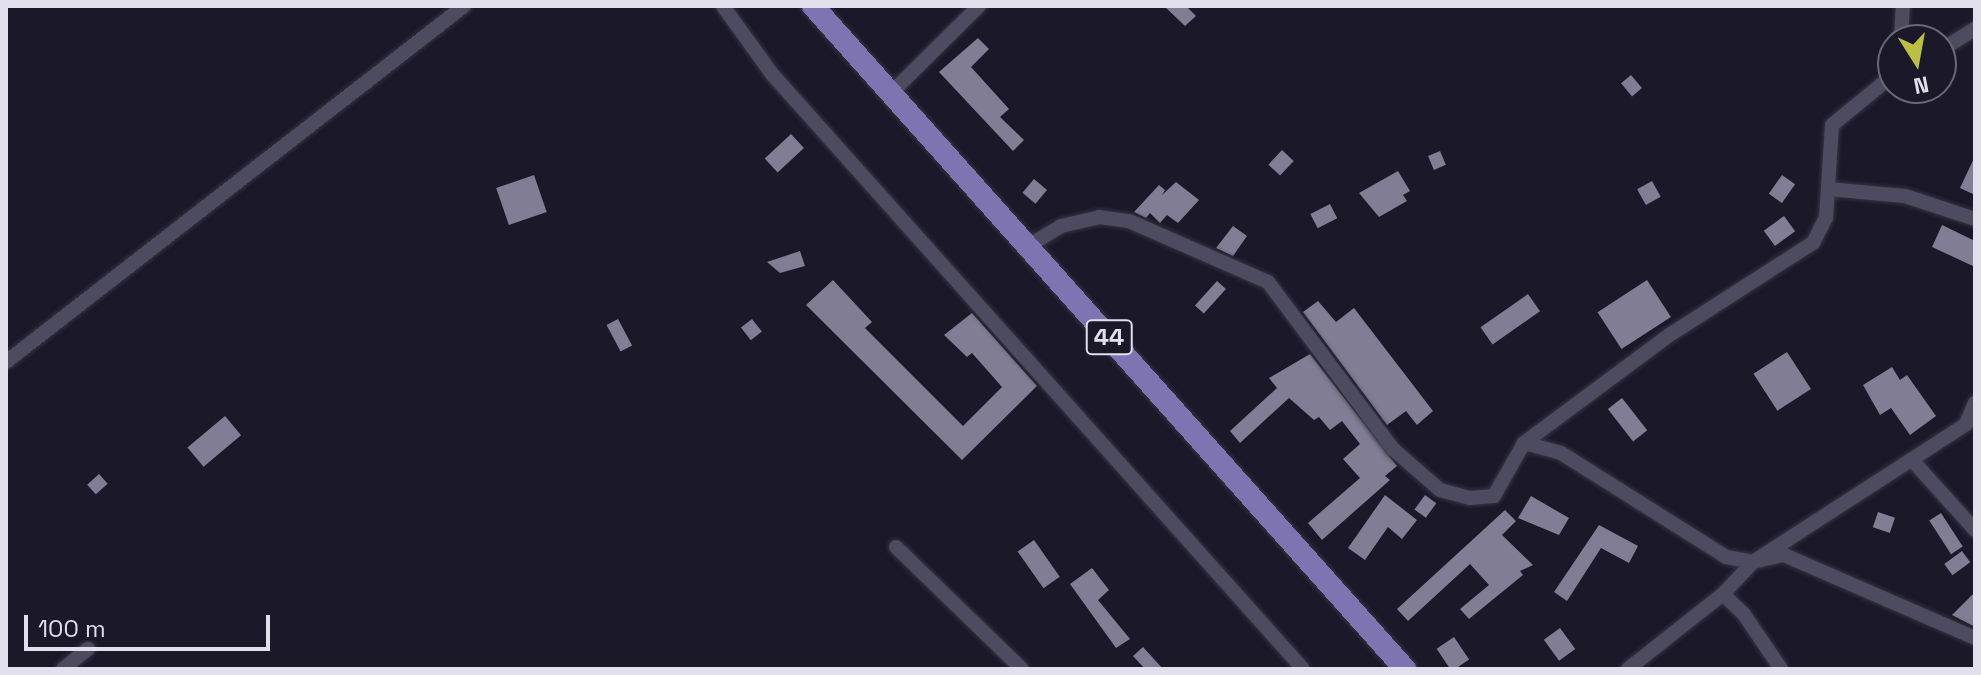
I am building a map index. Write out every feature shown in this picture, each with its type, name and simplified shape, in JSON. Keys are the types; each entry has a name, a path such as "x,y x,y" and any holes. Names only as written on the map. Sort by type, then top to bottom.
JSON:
{"main road":[{"name":"44","path":"813,6 1405,669"}],"street":[{"path":"6,362 464,6"},
{"path":"723,6 772,74 1303,669"},
{"path":"891,93 979,6"},
{"path":"1957,40 1975,29"},
{"path":"1028,246 1061,226 1099,217 1129,221 1268,282 1393,449 1440,490 1470,498 1494,496 1524,443 1671,334 1813,243 1826,218 1832,125 1877,88"},
{"path":"1828,189 1905,196 1975,219"},
{"path":"1628,669 1723,594 1753,562 1966,424 1975,403"},
{"path":"1524,443 1561,453 1726,557 1753,562 1784,555 1975,638"},
{"path":"1912,460 1975,530"},
{"path":"896,547 1022,669"},
{"path":"1723,594 1743,613 1781,669"},
{"path":"63,669 88,649"}],"building":[{"path":"1164,6 1186,6 1196,16 1185,26"},
{"path":"978,38 989,49 971,67 1009,109 1000,117 1024,140 1013,151 939,72"},
{"path":"1631,75 1642,88 1632,96 1621,83"},
{"path":"791,134 804,148 778,172 765,159"},
{"path":"1282,150 1294,161 1280,176 1268,165"},
{"path":"1440,151 1446,165 1434,170 1428,156"},
{"path":"1975,156 1975,195 1960,188"},
{"path":"1398,171 1410,191 1403,195 1407,201 1379,217 1359,193"},
{"path":"534,175 547,212 509,225 496,188"},
{"path":"1782,175 1795,184 1782,203 1769,194"},
{"path":"1034,179 1047,190 1035,204 1022,193"},
{"path":"1652,181 1661,197 1646,205 1637,189"},
{"path":"1176,182 1199,200 1178,223 1167,215 1160,223 1150,213 1146,218 1134,212 1159,185 1165,190 1162,195"},
{"path":"1330,204 1337,218 1318,228 1310,214"},
{"path":"1784,216 1795,231 1775,246 1764,231"},
{"path":"1942,225 1975,241 1975,267 1932,247"},
{"path":"1233,226 1247,236 1233,256 1216,248"},
{"path":"800,251 805,266 780,273 767,262"},
{"path":"833,280 872,322 865,328 963,426 1002,387 972,353 967,357 944,335 972,313 1037,386 962,460 806,305"},
{"path":"1647,280 1671,317 1621,349 1598,312"},
{"path":"1217,281 1226,289 1204,314 1195,306"},
{"path":"1528,294 1540,311 1493,344 1480,327"},
{"path":"1318,301 1336,322 1354,308 1433,411 1417,425 1406,411 1387,425 1303,312"},
{"path":"618,319 632,345 621,352 607,325"},
{"path":"752,319 762,332 751,340 741,328"},
{"path":"1787,352 1811,389 1777,411 1753,374"},
{"path":"1310,354 1397,466 1385,476 1390,480 1322,540 1308,523 1360,478 1343,459 1360,444 1342,421 1330,430 1319,417 1314,420 1289,398 1240,443 1230,431 1277,388 1269,378"},
{"path":"1892,367 1900,380 1907,375 1936,416 1910,435 1891,408 1880,415 1863,385"},
{"path":"1622,398 1647,430 1633,441 1608,409"},
{"path":"225,416 241,435 204,467 187,447"},
{"path":"99,474 108,484 96,494 87,485"},
{"path":"1385,495 1417,520 1402,539 1388,527 1365,560 1348,548"},
{"path":"1425,495 1436,503 1426,518 1414,510"},
{"path":"1531,496 1569,518 1559,535 1518,518"},
{"path":"1505,510 1516,521 1502,535 1533,565 1520,571 1523,575 1469,619 1460,609 1489,585 1470,564 1408,621 1397,609"},
{"path":"1878,512 1895,518 1890,533 1873,527"},
{"path":"1941,513 1963,547 1951,554 1929,521"},
{"path":"1599,525 1638,546 1629,563 1601,548 1567,601 1554,592"},
{"path":"1034,540 1060,577 1043,588 1018,551"},
{"path":"1962,551 1970,562 1952,575 1944,564"},
{"path":"1092,568 1109,590 1098,600 1130,639 1116,648 1070,584"},
{"path":"1975,592 1975,627 1952,615"},
{"path":"1560,628 1575,649 1559,661 1544,640"},
{"path":"1454,637 1469,659 1450,669 1437,649"},
{"path":"1143,647 1163,669 1145,669 1133,656"}]}
